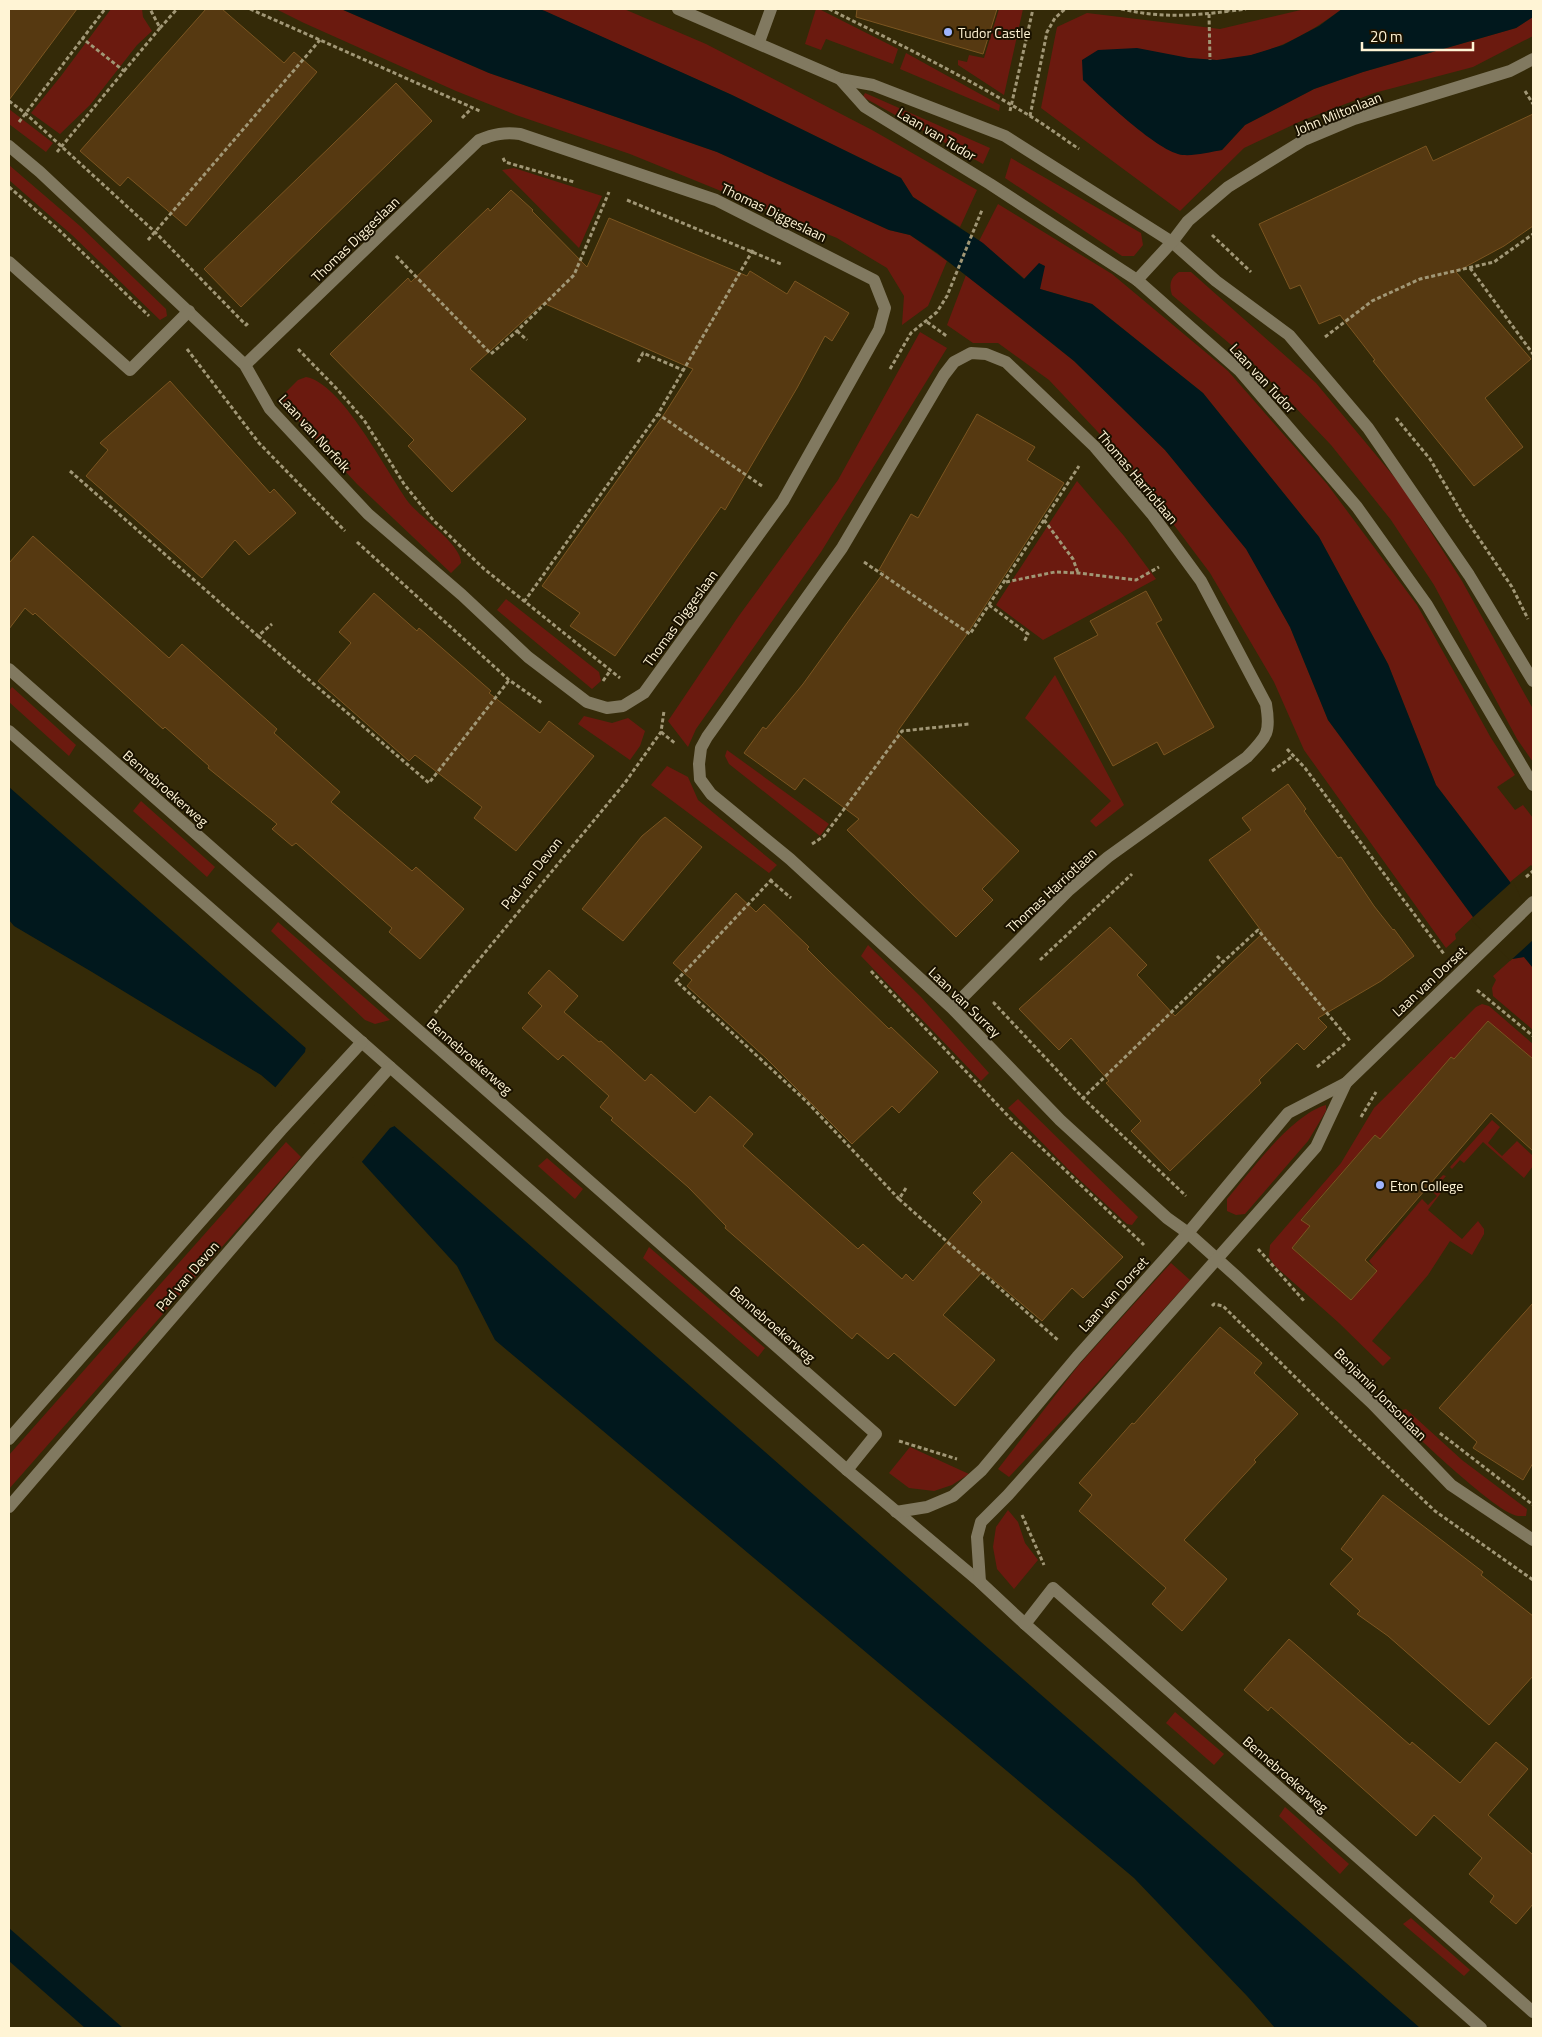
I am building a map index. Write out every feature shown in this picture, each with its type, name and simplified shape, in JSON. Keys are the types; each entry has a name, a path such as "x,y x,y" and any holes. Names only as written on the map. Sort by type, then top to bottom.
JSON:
{"street":[{"name":"Laan van Tudor","path":"678,9 760,42 840,79 873,85 1005,136 1172,242 1216,281 1289,335 1368,428 1469,575 1533,681"},
{"path":"760,42 771,9"},
{"name":"John Miltonlaan","path":"1137,280 1172,242 1188,220 1228,187 1304,140 1354,119 1510,71 1533,59"},
{"name":"Laan van Tudor","path":"840,79 865,107 990,184 1137,280 1240,371 1357,507 1427,605 1533,785"},
{"name":"Thomas Diggeslaan","path":"245,366 479,140 493,134 507,132 520,134 619,166 716,200 874,280 885,308 879,330 783,501 644,693 623,706"},
{"name":"Laan van Norfolk","path":"9,146 40,172 245,366 270,409 368,514 528,656 587,702 607,708 623,706"},
{"path":"9,262 130,370 189,311"},
{"name":"Thomas Harriotlaan","path":"699,764 701,748 707,737 842,548 944,375 954,362 971,353 986,354 1006,362 1095,448 1152,514 1201,581 1266,704 1269,724 1265,736 1247,757 1115,852 1068,891 952,1008"},
{"name":"Bennebroekerweg","path":"9,669 876,1434 847,1470"},
{"path":"9,731 847,1470 980,1582 1024,1624 1480,2028"},
{"name":"Laan van Surrey","path":"699,764 700,779 711,794 790,859 952,1008 1060,1120 1167,1218 1217,1258"},
{"name":"Laan van Dorset","path":"980,1582 977,1537 981,1522 1008,1495 1316,1147 1346,1083 1533,902"},
{"name":"Pad van Devon","path":"9,1439 343,1060 362,1042"},
{"name":"Pad van Devon","path":"9,1507 390,1067"},
{"name":"Laan van Dorset","path":"896,1512 927,1507 953,1496 982,1470 1077,1357 1188,1233 1288,1113 1346,1083"},
{"name":"Benjamin Jonsonlaan","path":"1217,1258 1372,1403 1451,1485 1533,1540"},
{"name":"Bennebroekerweg","path":"1024,1624 1053,1588 1533,2012"}],"path":[{"path":"14,127 104,9"},
{"path":"150,9 160,28"},
{"path":"40,172 177,9"},
{"path":"250,9 485,114 505,162 580,184"},
{"path":"1030,116 1047,32 1055,18 1066,9"},
{"path":"1121,9 1157,16 1209,14 1246,9"},
{"path":"1226,9 1231,11"},
{"path":"1209,14 1210,60"},
{"path":"82,38 124,71"},
{"path":"131,260 320,40"},
{"path":"1517,94 1525,91 1533,104"},
{"path":"9,100 155,232 246,325 253,318"},
{"path":"458,122 472,108"},
{"path":"378,238 491,354 574,275 619,166"},
{"path":"9,187 58,228 168,332"},
{"path":"608,192 618,196"},
{"path":"626,200 752,251 786,267"},
{"path":"947,296 983,208"},
{"path":"524,602 658,414 767,226"},
{"path":"1218,228 1211,234 1254,274"},
{"path":"1324,337 1372,301 1420,279 1494,262 1533,234"},
{"path":"1470,268 1533,354"},
{"path":"280,331 336,388 364,420 404,484 434,520 483,568 524,602 610,671 644,693"},
{"path":"517,331 527,340"},
{"path":"638,362 643,352 683,370"},
{"path":"658,414 783,501"},
{"path":"842,548 970,634 1006,582 1074,471 1095,448"},
{"path":"70,471 429,783 528,656"},
{"path":"1044,520 1072,559 1078,573"},
{"path":"1006,582 1055,572 1136,580 1182,555"},
{"path":"989,605 1028,634 1024,642"},
{"path":"258,636 272,624"},
{"path":"969,724 902,731 824,836 790,859 676,981 806,1101 899,1199 1077,1357"},
{"name":"Pad van Devon","path":"420,1032 624,784 662,732"},
{"path":"1265,736 1285,747 1305,768 1459,974 1533,1036"},
{"path":"1269,773 1293,756"},
{"path":"1036,963 1106,896 1134,873"},
{"path":"770,880 793,900"},
{"path":"1060,1120 1258,930 1367,1061"},
{"path":"1217,956 1223,962"},
{"path":"866,966 1010,1118 1144,1245 1187,1197 1083,1098 994,1003 1001,996"},
{"path":"1470,996 1477,990"},
{"path":"1357,1124 1380,1085"},
{"path":"899,1199 906,1188"},
{"path":"1264,1242 1258,1249 1311,1308"},
{"path":"1206,1311 1214,1304 1223,1306 1350,1432 1435,1511 1533,1580"},
{"path":"1437,1431 1533,1505"}],"shaded area":[{"path":"111,9 142,9 143,17 152,31 137,45 90,105 60,134 31,113"},
{"path":"276,9 341,9 489,73 717,152 889,230 910,235 947,261 928,306 902,325 904,296 887,268 837,238 630,154 516,115 456,91"},
{"path":"539,9 624,9 706,44 872,130 977,190 960,227 913,197 901,178 732,95"},
{"path":"816,9 898,49 893,64 826,39 821,50 805,44"},
{"path":"999,9 1023,9 1004,95 958,65 958,60 967,62 969,55 984,58"},
{"path":"1305,9 1342,9 1299,37 1267,51 1233,59 1216,60 1182,58 1083,60 1083,80 1119,113 1157,143 1183,155 1222,150 1245,125 1314,89 1363,72 1516,28 1533,17 1533,36 1473,67 1374,93 1301,121 1244,148 1180,211 1041,108 1057,27 1087,13 1220,29"},
{"path":"906,53 1000,105 999,111 900,69"},
{"path":"865,93 990,148 983,164 863,97"},
{"path":"9,109 53,143 46,152 9,124"},
{"path":"1011,158 1141,233 1143,245 1134,256 1122,256 1005,178"},
{"path":"9,165 80,226 166,309 167,316 160,320 72,235 9,180"},
{"path":"514,168 602,196 579,248 502,170"},
{"path":"998,204 1112,274 1228,371 1327,484 1417,605 1491,738 1515,775 1497,787 1515,810 1523,805 1533,818 1532,866 1510,882 1436,785 1388,664 1319,537 1203,393 1092,304 1040,289 979,241"},
{"path":"1179,272 1191,272 1316,383 1401,485 1462,581 1533,709 1533,762 1517,739 1434,585 1391,520 1331,445 1255,365 1172,295 1171,282"},
{"path":"966,275 1074,361 1165,450 1247,549 1290,627 1328,720 1473,917 1455,934 1456,939 1446,948 1304,750 1274,682 1210,573 1129,465 1049,380 998,343 973,343 947,325"},
{"path":"920,332 947,348 821,552 696,729 688,747 668,721 738,617 838,480"},
{"path":"306,377 320,383 349,412 409,503 455,548 460,556 461,563 451,573 357,484 285,406 280,398 298,380"},
{"path":"1077,481 1124,536 1156,579 1043,640 996,605"},
{"path":"506,599 599,672 601,681 592,689 497,610"},
{"path":"1055,675 1124,805 1096,827 1090,821 1111,801 1025,718"},
{"path":"12,687 76,745 69,756 9,702 9,691"},
{"path":"584,716 612,723 628,718 645,731 640,746 630,760 578,724"},
{"path":"727,750 829,824 820,836 729,764 725,756"},
{"path":"667,766 688,777 698,800 777,865 769,873 651,785"},
{"path":"141,801 215,867 207,877 133,811"},
{"path":"278,922 390,1020 375,1024 365,1020 271,931"},
{"path":"868,945 921,997 989,1073 981,1081 861,956"},
{"path":"1524,957 1533,968 1533,1030 1493,996 1492,988 1496,980 1493,976 1512,959"},
{"path":"1482,1004 1489,1006 1533,1044 1533,1059 1488,1021 1454,1059 1451,1058 1380,1139 1375,1135 1301,1219 1310,1226 1292,1248 1351,1300 1377,1271 1369,1261 1422,1199 1428,1205 1437,1196 1430,1189 1443,1175 1446,1176 1438,1185 1443,1190 1428,1210 1462,1239 1478,1221 1484,1229 1484,1234 1472,1255 1450,1241 1428,1275 1372,1341 1391,1358 1383,1366 1339,1323 1275,1266 1269,1257 1270,1245 1341,1163 1374,1108 1476,1007"},
{"path":"1018,1099 1138,1217 1132,1225 1127,1224 1069,1170 1008,1108"},
{"path":"1326,1105 1326,1111 1308,1141 1245,1214 1236,1215 1227,1211 1227,1199 1272,1145 1299,1120"},
{"path":"1492,1120 1500,1127 1488,1143 1502,1156 1517,1141 1533,1156 1533,1166 1524,1178 1483,1142 1464,1163 1460,1160 1452,1169 1450,1167"},
{"path":"286,1142 301,1157 9,1489 9,1455"},
{"path":"547,1158 583,1189 575,1199 538,1166"},
{"path":"649,1247 765,1348 758,1357 643,1258"},
{"path":"1171,1263 1190,1280 1009,1477 998,1469 1078,1366"},
{"path":"1406,1409 1462,1460 1527,1509 1526,1516 1518,1516 1507,1512 1457,1472 1396,1417 1402,1410"},
{"path":"910,1447 969,1474 952,1485 934,1491 909,1488 889,1473"},
{"path":"1008,1510 1018,1522 1025,1543 1038,1560 1014,1589 997,1569 993,1547 996,1527"},
{"path":"1175,1712 1224,1754 1214,1765 1166,1723"},
{"path":"1285,1807 1349,1864 1340,1874 1279,1816"},
{"path":"1411,1918 1470,1970 1464,1976 1403,1924"}],"water":[{"path":"341,9 539,9 545,11 732,95 901,178 913,197 983,243 1024,279 1039,263 1045,266 1040,289 1092,304 1203,393 1319,537 1388,664 1436,785 1510,882 1523,909 1533,919 1533,968 1524,957 1512,959 1473,917 1328,720 1290,627 1246,549 1165,450 1074,361 937,253 910,235 889,230 717,152 489,73"},
{"path":"1342,9 1533,9 1533,17 1516,28 1363,72 1314,89 1245,125 1222,150 1197,154 1183,155 1160,145 1131,124 1083,80 1082,60 1098,50 1137,48 1189,58 1217,60 1251,55 1283,45 1319,26"},
{"path":"9,787 1420,2028 1275,2028 1247,1996 1134,1878 495,1340 457,1266 362,1162 261,1075 14,926 9,920"},
{"path":"9,1928 123,2028 85,2028 9,1961"}],"pier":[{"path":"1513,881 1525,907 1533,915 1533,940 1510,961 1471,919"},
{"path":"306,1046 397,1125 390,1128 360,1164 274,1089 305,1052"}],"building":[{"path":"9,9 77,9 9,100"},
{"path":"206,9 222,9 284,63 294,52 317,72 186,226 128,177 120,186 80,151"},
{"name":"Tudor Castle","path":"857,9 997,9 983,54 856,17"},
{"path":"396,83 432,121 241,307 204,269"},
{"path":"1533,114 1533,226 1504,246 1456,272 1531,359 1485,398 1523,447 1474,486 1373,361 1375,360 1340,315 1319,324 1300,285 1290,289 1259,224 1426,146 1433,161"},
{"path":"511,190 533,210 587,267 609,218 747,276 750,271 787,294 795,281 849,313 832,341 825,336 797,388 725,510 721,507 615,656 570,626 580,613 542,586 665,413 693,369 543,303 470,369 526,419 452,492 408,446 414,440 330,354 408,278 411,282 488,208 490,211"},
{"path":"170,381 270,493 274,489 296,513 249,555 235,540 202,578 86,476 108,450 100,443"},
{"path":"977,414 1035,447 1027,460 1064,483 965,637 897,732 1019,851 982,889 993,900 956,937 847,830 859,819 804,778 795,790 744,753 763,727 766,729 803,684 884,572 879,570 911,514 918,518"},
{"path":"33,536 169,658 182,644 277,729 274,733 340,792 331,802 412,871 416,867 464,909 420,959 389,932 392,928 296,843 292,846 272,829 277,824 208,768 209,766 165,727 163,729 35,613 33,615 25,608 9,629 9,563"},
{"path":"1146,591 1162,620 1156,623 1214,727 1164,755 1157,742 1113,766 1054,658 1098,635 1090,621"},
{"path":"374,593 417,631 419,628 491,691 489,693 540,733 549,721 594,756 516,851 474,818 482,807 415,755 409,761 318,681 351,643 339,632"},
{"path":"1288,784 1306,809 1304,811 1321,835 1338,858 1341,857 1374,906 1414,956 1381,981 1318,1018 1327,1027 1304,1050 1297,1043 1259,1080 1261,1083 1170,1171 1131,1131 1141,1121 1106,1083 1109,1081 1071,1038 1059,1050 1019,1009 1110,927 1147,965 1137,975 1175,1016 1263,933 1209,860 1251,830 1242,818"},
{"path":"665,817 702,847 623,941 582,909 642,836"},
{"path":"736,893 756,912 764,904 889,1029 891,1027 938,1072 899,1113 892,1106 852,1144 766,1058 687,986 692,980 673,963"},
{"path":"549,970 578,996 564,1012 599,1042 601,1041 645,1081 651,1074 695,1113 710,1096 753,1134 743,1146 858,1249 863,1244 902,1279 906,1274 913,1281 982,1202 973,1193 1012,1152 1123,1257 1083,1298 1072,1288 1042,1321 983,1271 943,1315 995,1360 955,1406 894,1353 888,1359 857,1333 852,1339 725,1228 726,1226 688,1187 611,1120 613,1118 600,1107 609,1096 563,1055 558,1060 522,1028 542,1006 528,993"},
{"name":"Eton College","path":"1488,1021 1533,1059 1533,1151 1491,1113 1365,1260 1377,1271 1351,1300 1292,1248 1310,1226 1301,1220 1375,1135 1380,1139 1451,1057 1454,1059"},
{"path":"1533,1303 1533,1463 1523,1480 1473,1448 1477,1442 1439,1408"},
{"path":"1220,1327 1262,1363 1254,1373 1298,1414 1254,1460 1256,1462 1184,1540 1227,1579 1182,1631 1152,1604 1166,1588 1079,1511 1092,1495 1079,1483"},
{"path":"1383,1495 1483,1572 1481,1575 1533,1616 1533,1676 1489,1725 1388,1636 1357,1614 1360,1611 1330,1584 1353,1559 1341,1549"},
{"path":"1289,1639 1410,1745 1412,1742 1460,1783 1496,1742 1528,1769 1488,1815 1533,1855 1533,1904 1516,1924 1490,1902 1494,1896 1469,1874 1482,1858 1434,1815 1416,1836 1271,1707 1268,1711 1244,1690"}],"place":[{"name":"Tudor Castle","path":"948,32"},
{"name":"Eton College","path":"1380,1185"}]}
